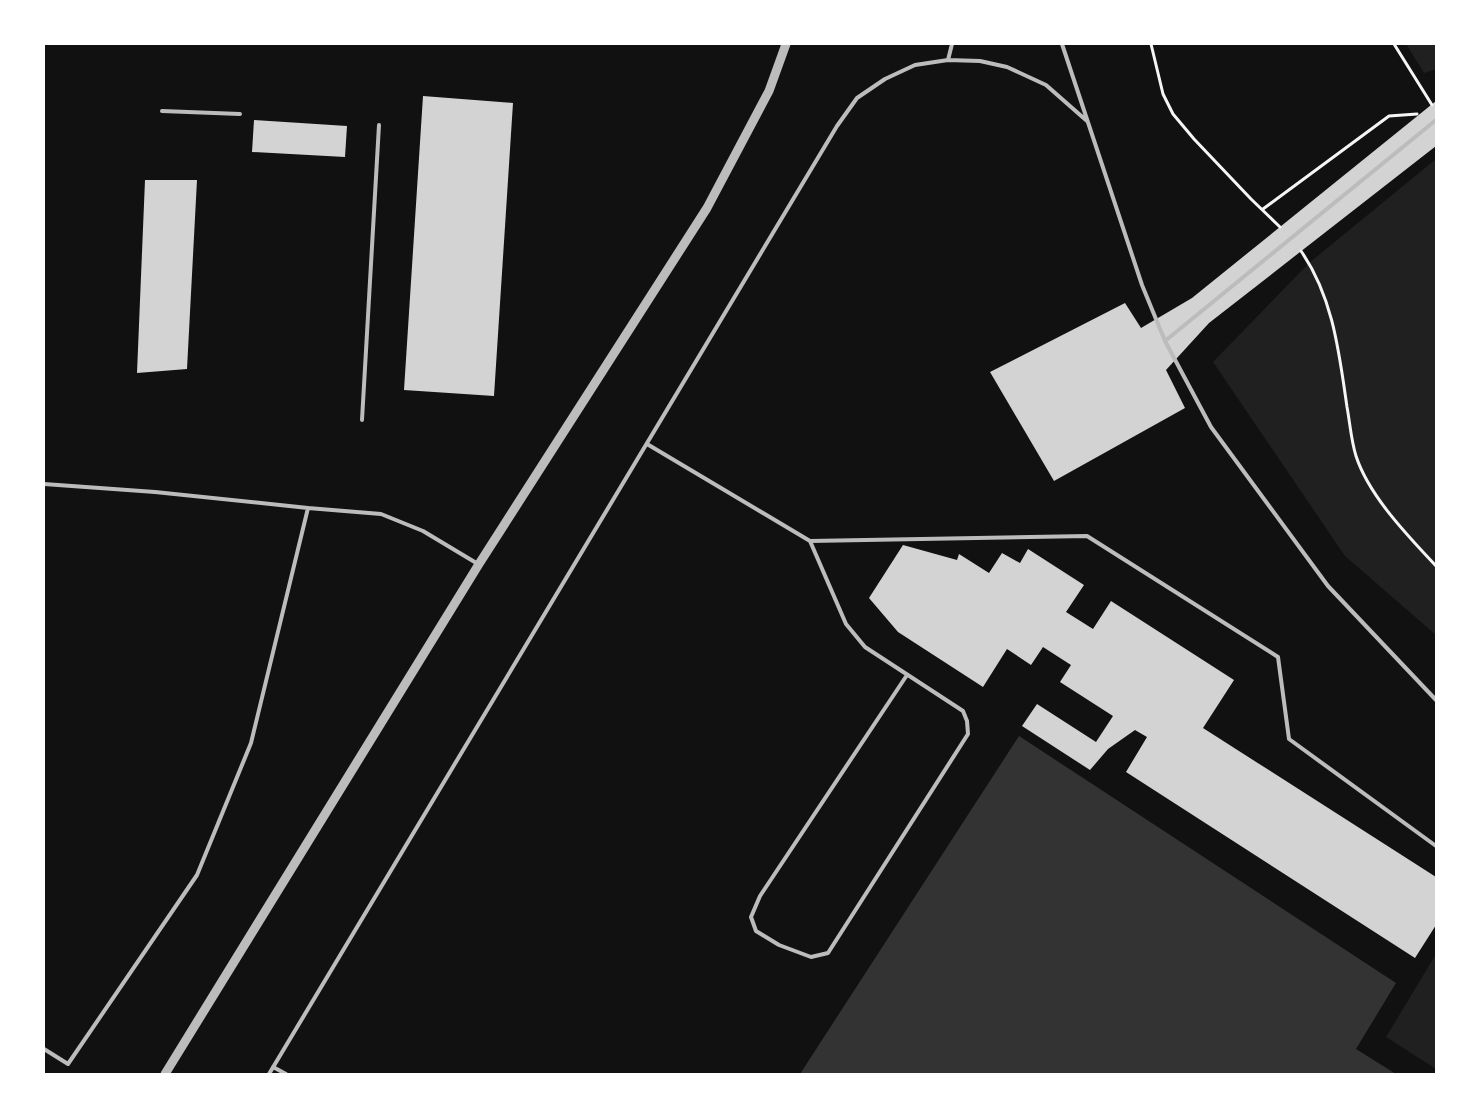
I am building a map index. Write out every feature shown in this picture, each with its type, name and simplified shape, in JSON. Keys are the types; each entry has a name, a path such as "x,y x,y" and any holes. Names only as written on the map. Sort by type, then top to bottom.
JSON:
{"street":[{"path":"165,1074 478,564 707,208 769,91 786,44"}],"lane":[{"path":"948,60 952,44"},
{"path":"1062,44 1142,285 1165,341 1211,427 1328,586 1436,700"},
{"path":"269,1074 837,126 857,98 885,79 915,65 948,60 980,61 1007,67 1046,85 1087,121"},
{"path":"162,111 240,114"},
{"path":"1165,341 1284,246 1436,120"},
{"path":"362,420 379,125"},
{"path":"646,444 810,541 1087,536 1278,657 1289,739 1436,846"},
{"path":"44,484 155,492 380,514 423,531 478,564"},
{"path":"44,1050 68,1064 196,875 250,743 308,508"},
{"path":"810,541 846,624 865,647 907,674 963,711 967,720 968,734 828,953 811,957 779,945 756,931 751,917 760,896 907,674"},
{"path":"273,1067 286,1074"}],"path":[{"path":"1151,44 1163,94 1173,114 1251,200 1283,230"},
{"path":"1394,44 1436,111"},
{"path":"1263,210 1390,116 1418,114"},
{"path":"1300,250 1320,284 1335,331 1355,455 1368,483 1407,535 1436,566"}],"shaded area":[{"path":"1406,44 1436,44 1436,69 1424,73"},
{"path":"1436,159 1436,635 1345,556 1213,362 1309,263"},
{"path":"1019,736 1396,983 1356,1049 1396,1074 800,1074"},
{"path":"1436,954 1436,1069 1386,1037"}],"building":[{"path":"423,96 513,103 494,396 404,390"},
{"path":"1436,101 1436,146 1209,323 1166,370 1185,408 1054,481 990,372 1125,303 1141,328 1192,298"},
{"path":"254,120 347,126 345,157 252,152"},
{"path":"145,180 197,180 187,369 137,373"},
{"path":"903,545 957,560 959,554 989,573 1002,553 1020,563 1028,549 1084,585 1066,612 1093,629 1111,601 1234,680 1203,728 1436,877 1436,925 1415,958 1126,772 1147,737 1135,730 1108,749 1090,770 1022,726 1037,704 1096,742 1113,716 1060,682 1071,665 1043,647 1031,665 1007,649 983,687 898,632 869,598"}]}
